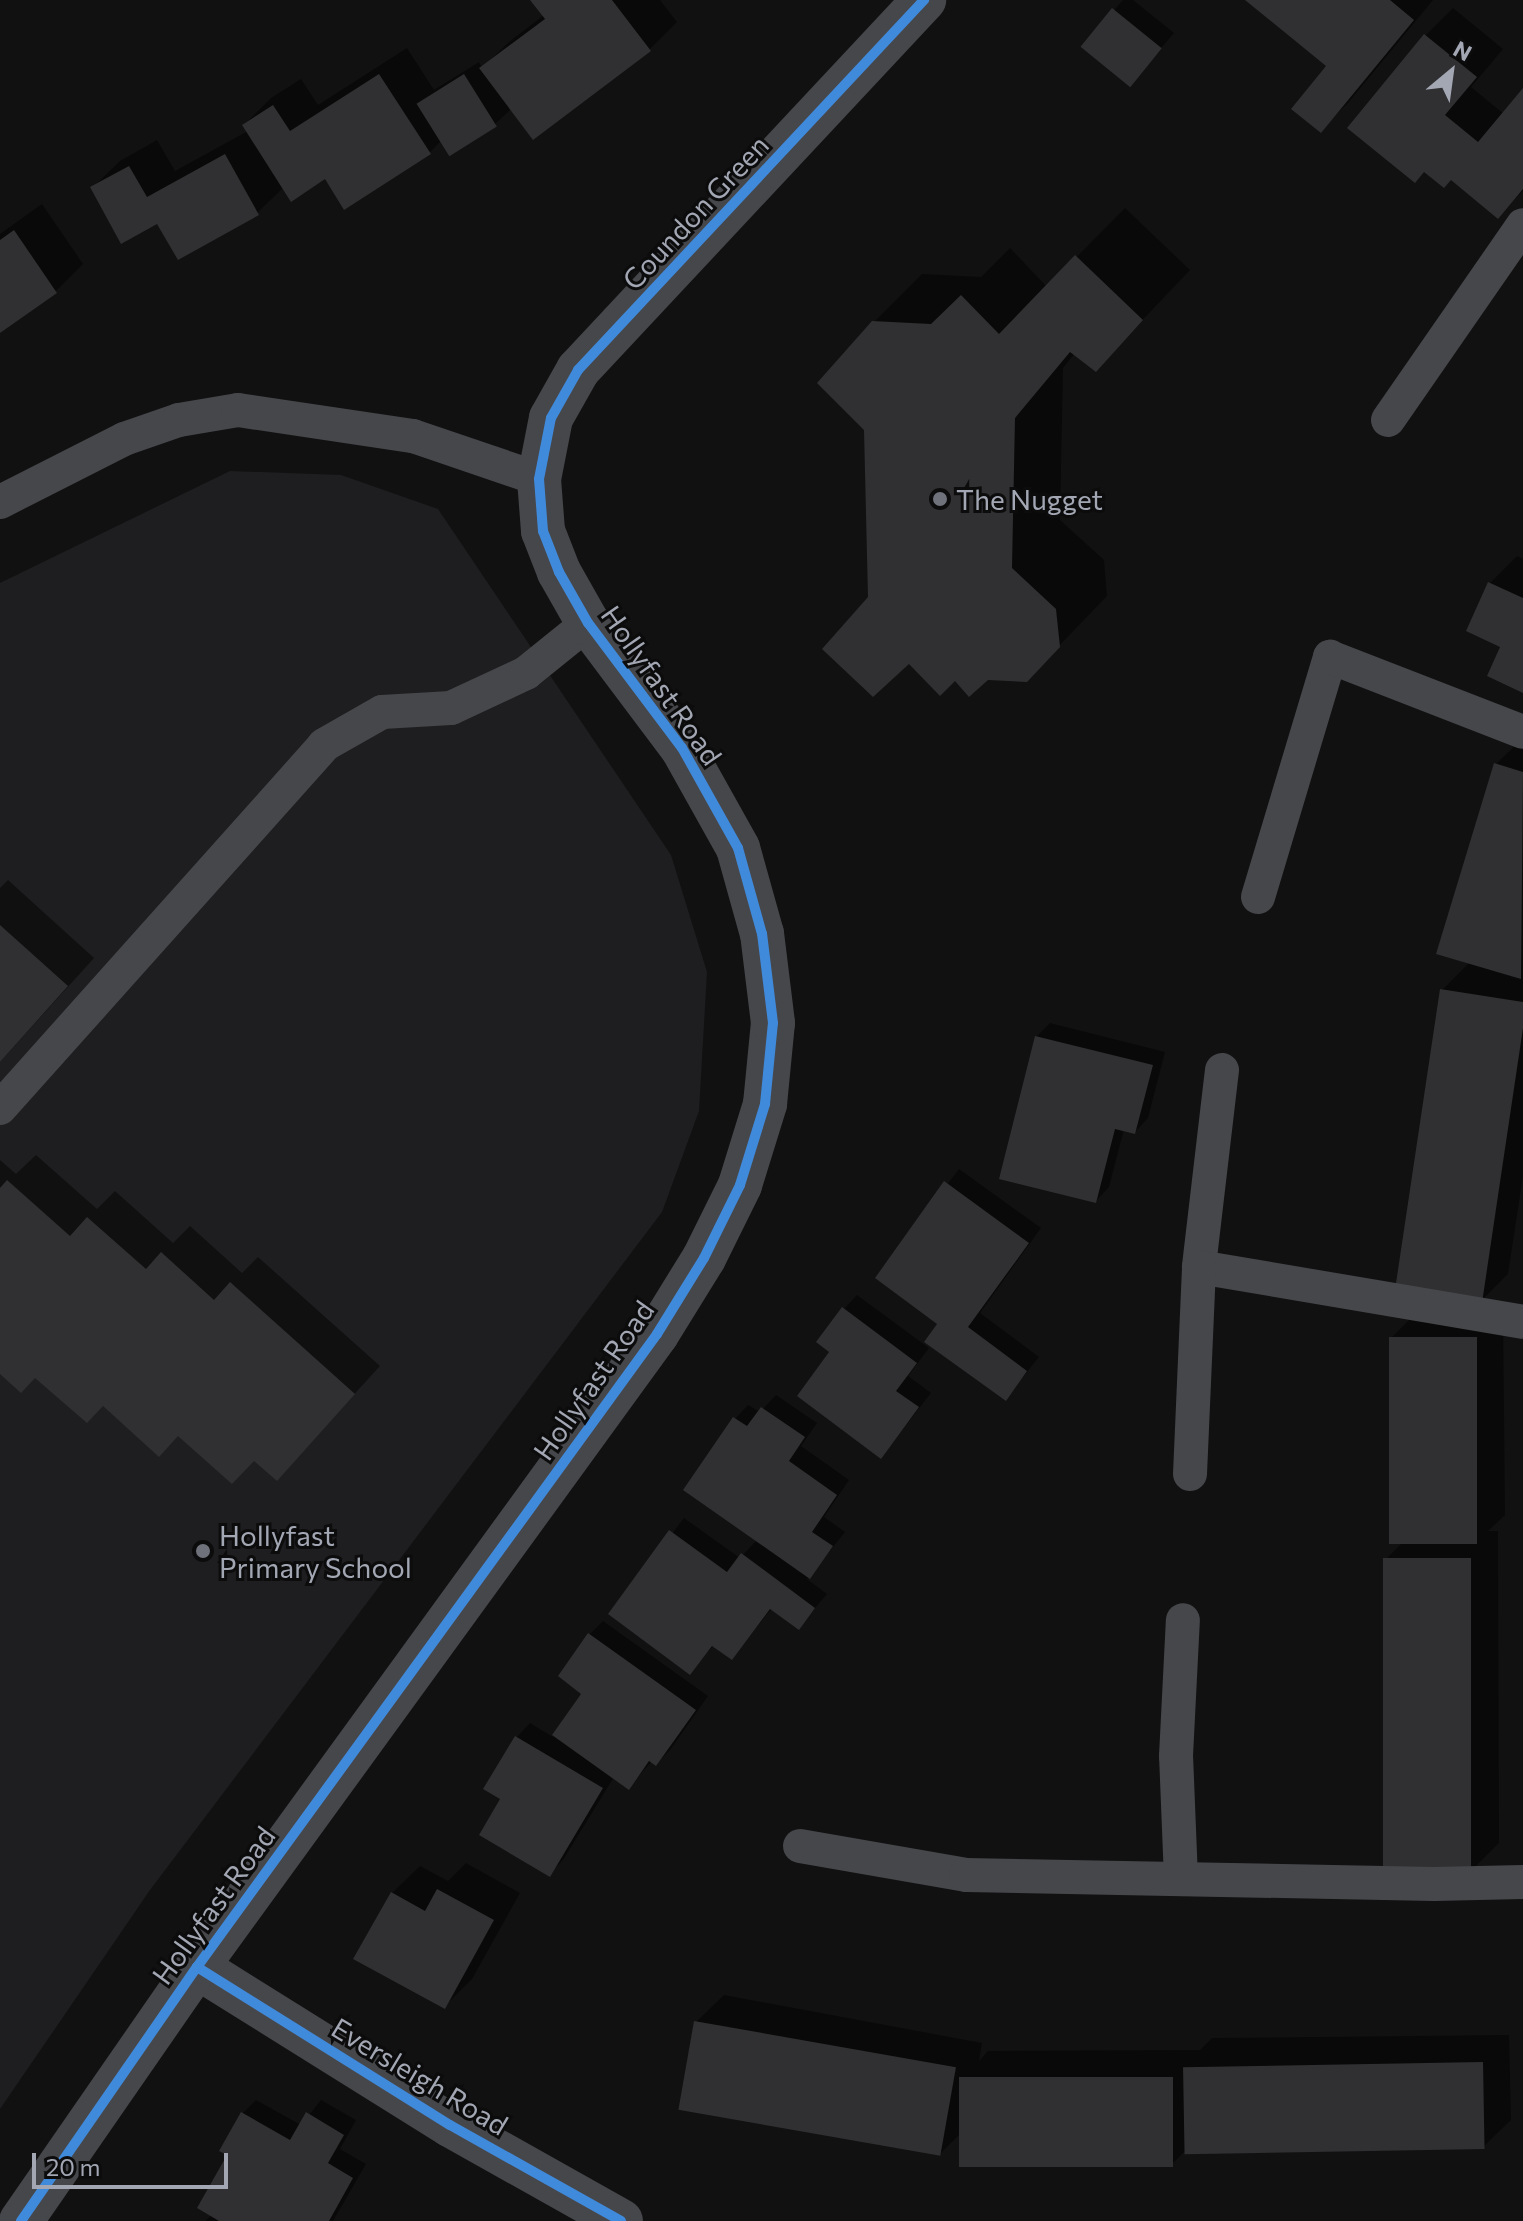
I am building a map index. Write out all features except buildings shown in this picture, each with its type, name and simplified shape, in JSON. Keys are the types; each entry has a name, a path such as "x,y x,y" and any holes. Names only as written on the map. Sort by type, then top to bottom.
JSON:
{"street":[{"name":"Coundon Green","path":"539,479 551,418 578,370 913,4"},
{"name":"Hollyfast Road","path":"21,2221 197,1967 657,1334 704,1258 740,1185 765,1104 773,1023 762,934 738,848 682,748 588,623 559,572 543,531 539,479"},
{"name":"Eversleigh Road","path":"197,1967 450,2125 621,2221"}],"lane":[{"path":"1388,420 1523,225"},
{"path":"0,502 124,439 179,420 238,410 413,436 539,479"},
{"path":"0,1108 324,745 382,712 451,708 526,673 588,623"},
{"path":"1258,897 1330,657 1523,732"},
{"path":"1190,1474 1199,1267 1222,1070"},
{"path":"1199,1267 1523,1322"},
{"path":"1181,1879 1176,1756 1183,1620"},
{"path":"800,1846 966,1875 1523,1882"}],"shaded area":[{"name":"Hollyfast Primary School","path":"230,471 341,475 438,509 671,855 707,972 699,1111 662,1212 150,1890 0,2109 0,583"}],"cycle path":[{"path":"21,2221 197,1967 657,1334 704,1258 740,1185 765,1104 773,1023 762,934 738,848 682,748 588,623 559,572 543,531 539,479 551,418 578,370 924,0"},
{"path":"197,1967 450,2125 621,2221"}],"place":[{"name":"The Nugget","path":"940,499"},
{"name":"Hollyfast Primary School","path":"203,1551"}]}
